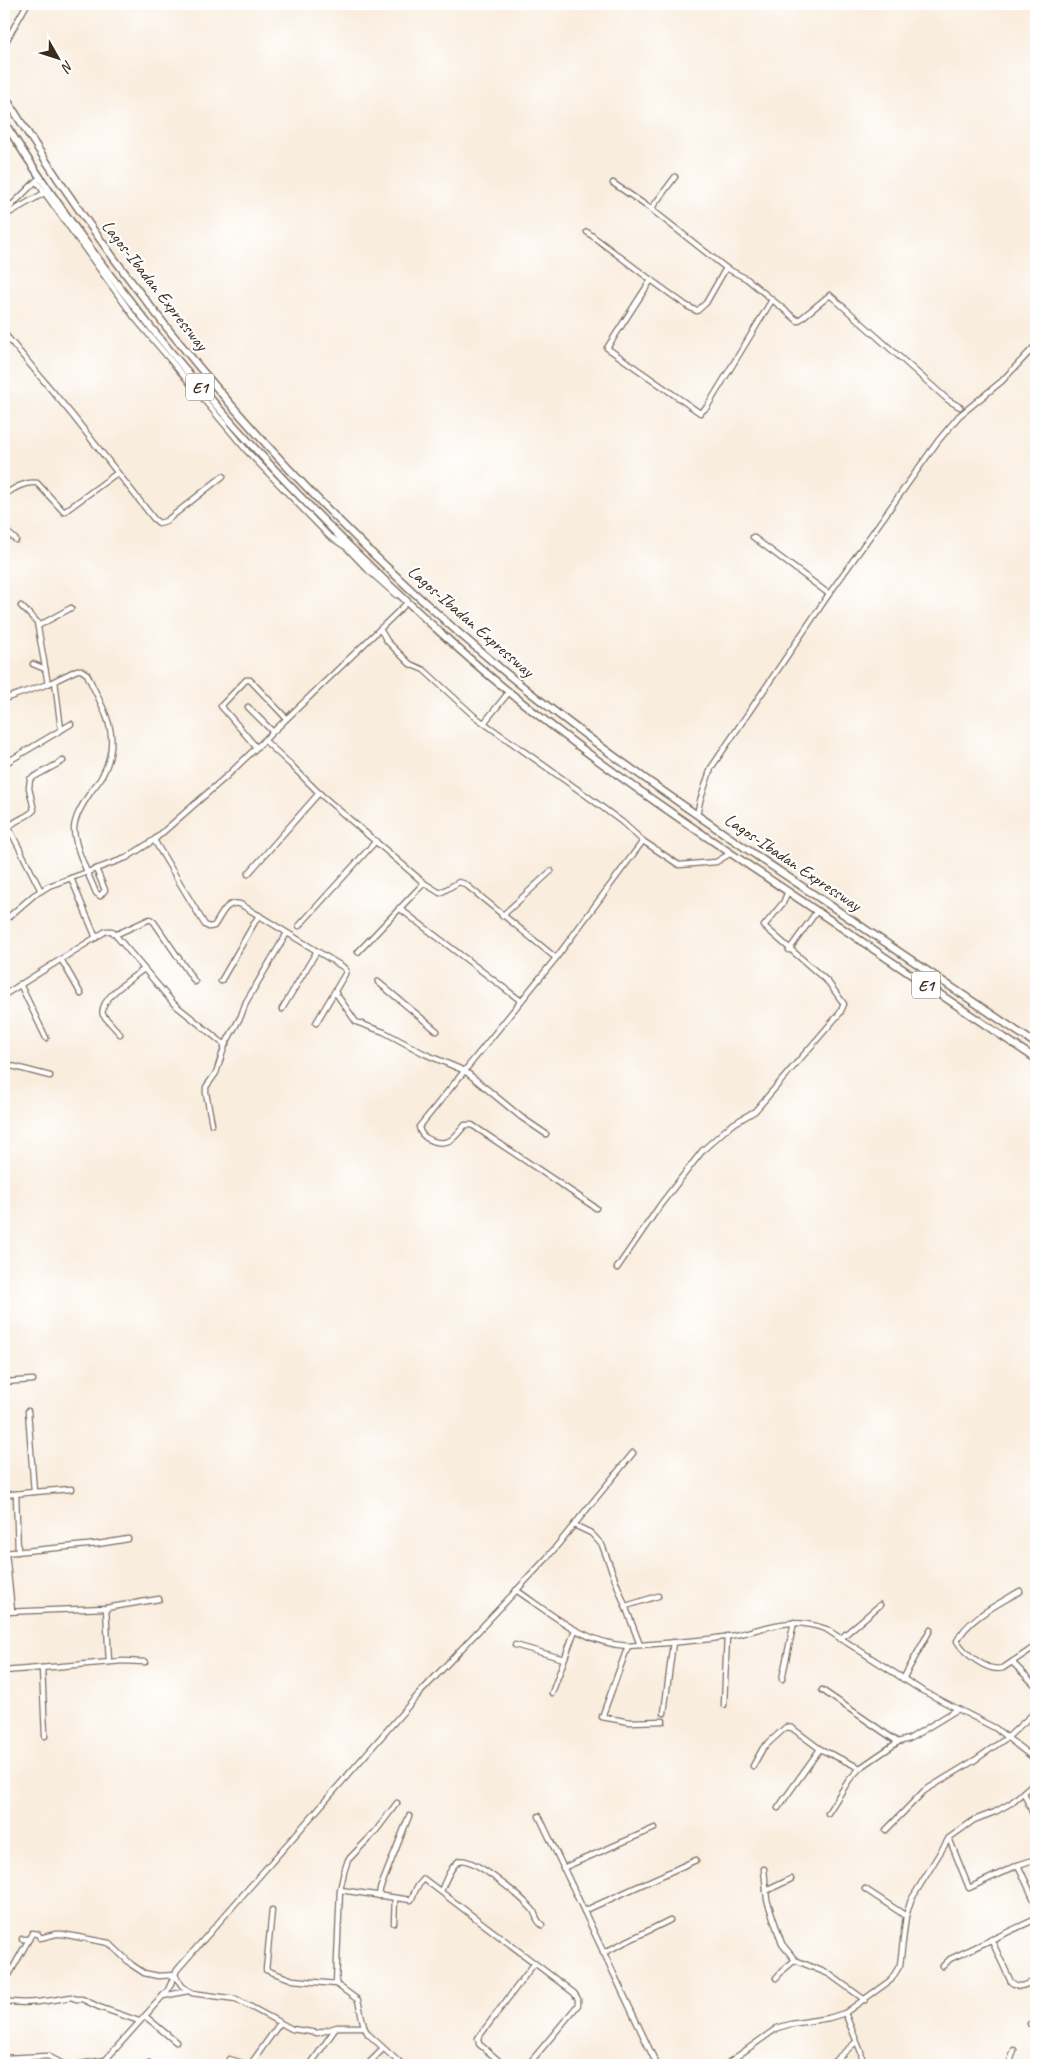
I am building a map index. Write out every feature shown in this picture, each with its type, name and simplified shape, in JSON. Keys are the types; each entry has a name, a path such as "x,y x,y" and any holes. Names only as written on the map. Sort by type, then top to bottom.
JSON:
{"highway":[{"name":"Lagos-Ibadan Expressway","path":"4,95 74,203 118,266 190,357 251,427 342,523 412,590 508,674 673,800 1036,1044"},
{"name":"Lagos-Ibadan Expressway","path":"4,122 46,192 139,312 243,436 334,532 407,603 509,692 666,810 1036,1059"}],"street":[{"path":"4,44 27,4"},
{"path":"651,209 674,177"},
{"path":"4,215 10,205 38,179"},
{"path":"613,183 651,209 726,268 746,279 798,321 830,295 948,400 960,407"},
{"path":"4,215 46,192"},
{"path":"4,198 14,210"},
{"path":"587,232 687,306 697,311 706,303 726,268"},
{"path":"651,280 607,348 700,413 707,407 772,300"},
{"path":"4,333 159,523 166,521 223,476"},
{"path":"697,815 711,768 829,594 938,441 959,416 1002,381 1036,345"},
{"path":"4,495 18,487 32,482 36,483 64,512 117,473"},
{"path":"4,529 16,540"},
{"path":"753,537 829,594"},
{"path":"4,922 42,890 126,858 154,840 189,811 407,603"},
{"path":"21,606 33,617 38,626 48,684"},
{"path":"38,626 70,608"},
{"path":"380,629 387,640 410,664 424,670 484,724 615,816 643,841 679,865 716,862 731,853"},
{"path":"33,664 45,669"},
{"path":"4,699 48,684 76,670 82,670 87,674 112,735 112,748 100,779 81,807 74,828 76,841 88,873 96,893 100,896 105,890 96,869"},
{"path":"256,747 220,706 246,680 250,680 286,718"},
{"path":"55,681 61,730"},
{"path":"484,724 509,692"},
{"path":"248,707 272,731"},
{"path":"4,764 71,724"},
{"path":"264,740 319,793 424,883 440,893 459,882 556,958"},
{"path":"42,890 9,828 10,825 34,810 29,788 30,780 63,761"},
{"path":"248,874 319,793"},
{"path":"154,840 205,924 209,927 214,926 226,906 233,903 240,904 346,970 316,1023"},
{"path":"299,926 376,841"},
{"path":"596,1208 472,1125 465,1125 451,1139 443,1142 434,1142 421,1134 419,1127 556,958 643,841"},
{"path":"502,916 551,871"},
{"path":"71,878 96,938"},
{"path":"358,952 424,883"},
{"path":"617,1268 661,1204 703,1150 730,1126 755,1111 840,1013 844,1004 828,982 789,950 764,926 783,903 788,892"},
{"path":"399,908 521,1001"},
{"path":"789,950 817,911"},
{"path":"221,981 259,915"},
{"path":"117,934 150,919 154,922 195,982"},
{"path":"4,995 106,931 112,931 117,934 174,1004 225,1045"},
{"path":"212,1124 206,1087 216,1073 225,1045 241,1016 246,1002 286,933"},
{"path":"282,1009 317,951"},
{"path":"61,959 81,994"},
{"path":"120,1034 103,1015 104,1005 109,997 144,969"},
{"path":"378,982 437,1031"},
{"path":"20,984 46,1038"},
{"path":"334,992 356,1022 384,1032 425,1054 465,1071 546,1134"},
{"path":"4,1064 50,1076"},
{"path":"4,1382 33,1380"},
{"path":"28,1411 34,1492"},
{"path":"101,2065 168,1990 177,1970 412,1703 546,1559 633,1452"},
{"path":"4,1495 71,1489"},
{"path":"16,1494 18,1552"},
{"path":"574,1525 591,1533 602,1545 640,1645"},
{"path":"12,1611 5,1553 128,1539"},
{"path":"516,1590 575,1630 605,1643 628,1646 727,1636 794,1622 826,1629 903,1679 1008,1737 1036,1760"},
{"path":"1020,1591 982,1616 960,1634 957,1641 968,1652 992,1669 1000,1669 1036,1646"},
{"path":"626,1606 658,1596"},
{"path":"4,1612 106,1608 159,1599"},
{"path":"840,1639 880,1605"},
{"path":"106,1608 109,1662"},
{"path":"782,1679 794,1622"},
{"path":"552,1693 575,1630"},
{"path":"903,1679 930,1630"},
{"path":"724,1705 727,1636"},
{"path":"664,1713 673,1642"},
{"path":"515,1645 564,1659"},
{"path":"628,1646 602,1717 630,1722 663,1721"},
{"path":"4,1671 123,1661 144,1662"},
{"path":"1012,1662 1036,1686"},
{"path":"42,1668 45,1736"},
{"path":"822,1690 898,1742"},
{"path":"828,1813 849,1780 860,1768 898,1742 908,1739 958,1709"},
{"path":"886,1830 931,1786 957,1773 1008,1737 1036,1711"},
{"path":"753,1766 763,1748 786,1728 792,1728 820,1750 860,1768"},
{"path":"778,1808 820,1750"},
{"path":"725,2065 733,2063 751,2046 777,2028 845,2013 891,1980 896,1974 902,1956 906,1916 911,1900 949,1838 974,1820 995,1812 1024,1793 1036,1781"},
{"path":"1024,1793 1036,1821"},
{"path":"336,1984 340,1890 348,1860 375,1832 397,1803"},
{"path":"379,1896 380,1889 409,1816"},
{"path":"538,1816 657,2065"},
{"path":"563,1868 655,1828"},
{"path":"949,1838 970,1888 1018,1865 1036,1859"},
{"path":"440,1891 453,1867 464,1860 471,1862 500,1880 533,1910 536,1921 542,1925"},
{"path":"584,1911 696,1860"},
{"path":"1018,1865 1036,1904"},
{"path":"764,1869 767,1900 782,1944 795,1960 829,1974 865,2000"},
{"path":"340,1890 411,1900 417,1887 424,1879 574,1993 578,1999 578,2005 528,2065"},
{"path":"766,1890 791,1879"},
{"path":"865,1890 906,1916"},
{"path":"394,1923 395,1898"},
{"path":"272,1910 266,1970 293,1980 336,1984 358,2000 364,2027 373,2040 402,2065"},
{"path":"943,1966 950,1959 1036,1919"},
{"path":"603,1953 670,1920"},
{"path":"4,1984 32,1933 38,1934 40,1938 56,1934 112,1944 132,1965 144,1973 158,1976 175,1975"},
{"path":"22,1938 29,1939"},
{"path":"991,1939 1011,1982 1016,1986 1021,1986 1036,1980"},
{"path":"776,1978 782,1970 795,1960"},
{"path":"504,2065 479,2044 478,2038 534,1964"},
{"path":"175,1975 188,1991"},
{"path":"162,1996 188,1991 236,1999 292,2029 318,2033 337,2027 364,2027"},
{"path":"4,2001 18,2004 71,1997 82,1999 139,2021"},
{"path":"845,2013 861,2052 863,2065"},
{"path":"145,2016 176,2042"},
{"path":"1030,2024 1036,2022"},
{"path":"229,2059 250,2065 280,2023"},
{"path":"310,2065 337,2027"},
{"path":"830,2065 856,2042"},
{"path":"367,2065 383,2050"},
{"path":"1009,2065 1014,2050"},
{"path":"4,2058 48,2056 65,2065"},
{"path":"74,2065 105,2060"},
{"path":"105,2060 108,2065"}]}
